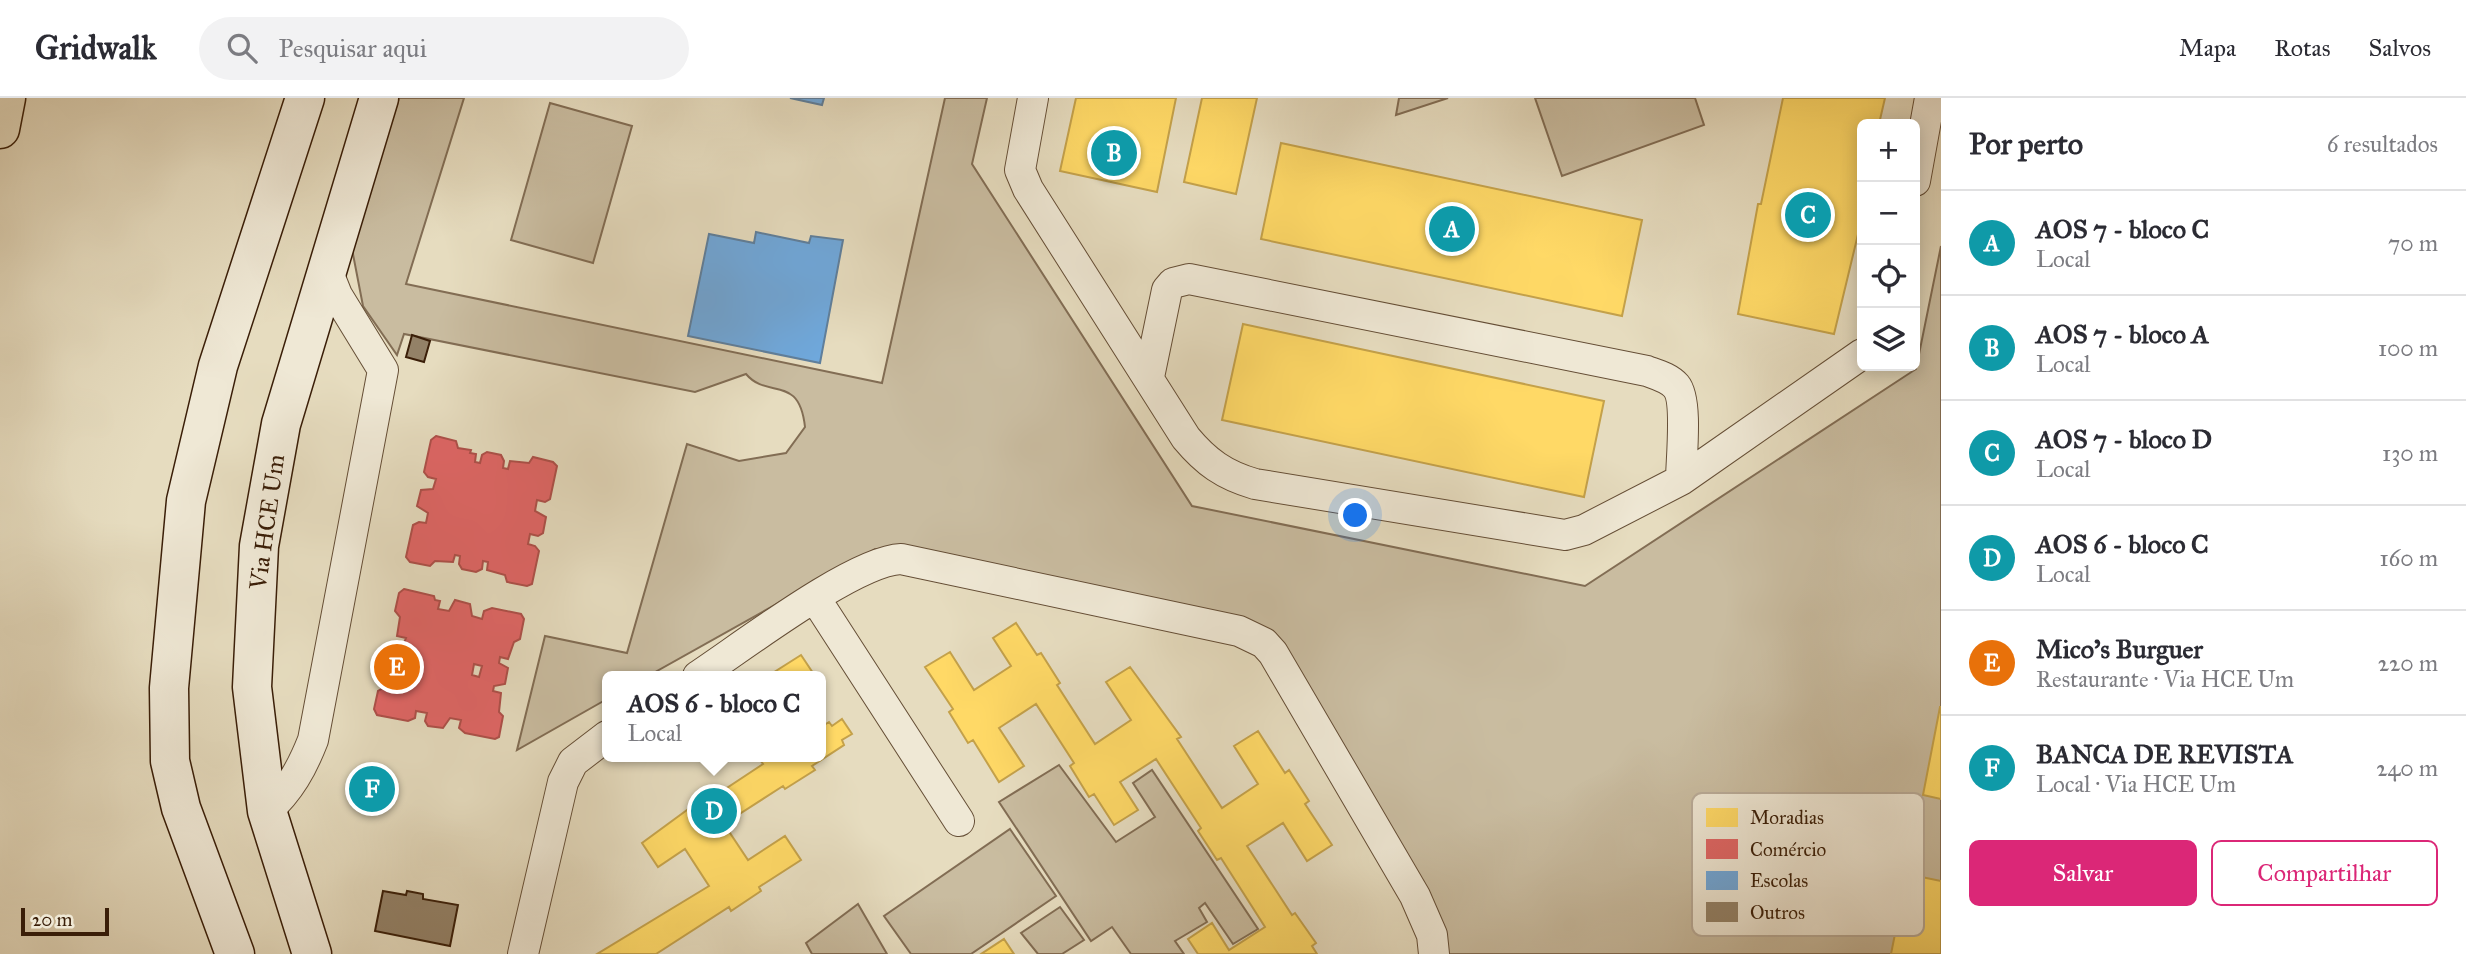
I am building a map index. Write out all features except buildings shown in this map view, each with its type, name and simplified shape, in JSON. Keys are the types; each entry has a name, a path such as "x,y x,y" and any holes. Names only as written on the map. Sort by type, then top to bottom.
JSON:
{"highway":[{"path":"0,129 6,98"}],"main road":[{"path":"235,954 181,808 170,761 170,675 189,488 218,366 305,98"},
{"name":"Via HCE Um","path":"312,954 267,811 253,687 259,546 281,424 379,98"}],"street":[{"path":"1032,98 1020,170 1028,189 1186,438 1204,460 1229,477 1255,484 1565,535 1584,530 1681,480 1857,357"},
{"path":"1920,153 1930,98"},
{"path":"267,811 281,798 300,772 313,740 383,370 338,295 327,270"},
{"path":"1149,377 1167,290 1173,283 1189,279 1634,369 1666,378 1679,388 1682,404 1681,480"},
{"path":"706,671 815,598 873,564 901,559 1252,636 1273,653 1415,896 1432,935 1434,954"},
{"path":"815,598 959,821"},
{"path":"523,954 563,782 573,762 602,740"}],"shaded area":[{"path":"399,98 464,98 406,284 882,383 945,98 987,98 972,164 1192,506 1585,586 1913,371 1920,371 1920,349 1941,246 1941,954 1440,954 1267,648 875,549 657,671 602,671 602,702 517,750 545,636 627,653 687,444 739,461 786,453 805,427 802,410 789,393 764,386 746,374 695,392 404,334 397,355 363,306 352,249"},
{"path":"1399,98 1448,98 1396,115"},
{"path":"1535,98 1695,98 1704,125 1562,176"},
{"path":"550,103 632,126 593,263 511,240"},
{"path":"1059,765 1116,842 1155,817 1133,783 1152,770 1258,929 1233,944 1205,903 1199,908 1207,922 1175,941 1184,954 1131,954 1112,927 1091,941 999,802"},
{"path":"1010,829 1056,896 971,954 911,954 884,916"},
{"path":"858,904 887,954 812,954 806,943"},
{"path":"1060,907 1084,940 1062,954 1038,954 1021,933"}],"place":[{"name":"AOS 7 - bloco A","path":"1114,153"},
{"name":"AOS 7 - bloco D","path":"1808,215"},
{"name":"AOS 7 - bloco C","path":"1452,229"},
{"name":"Mico's Burguer","path":"397,667"},
{"name":"BANCA DE REVISTA","path":"372,789"},
{"name":"AOS 6 - bloco C","path":"714,811"}]}
